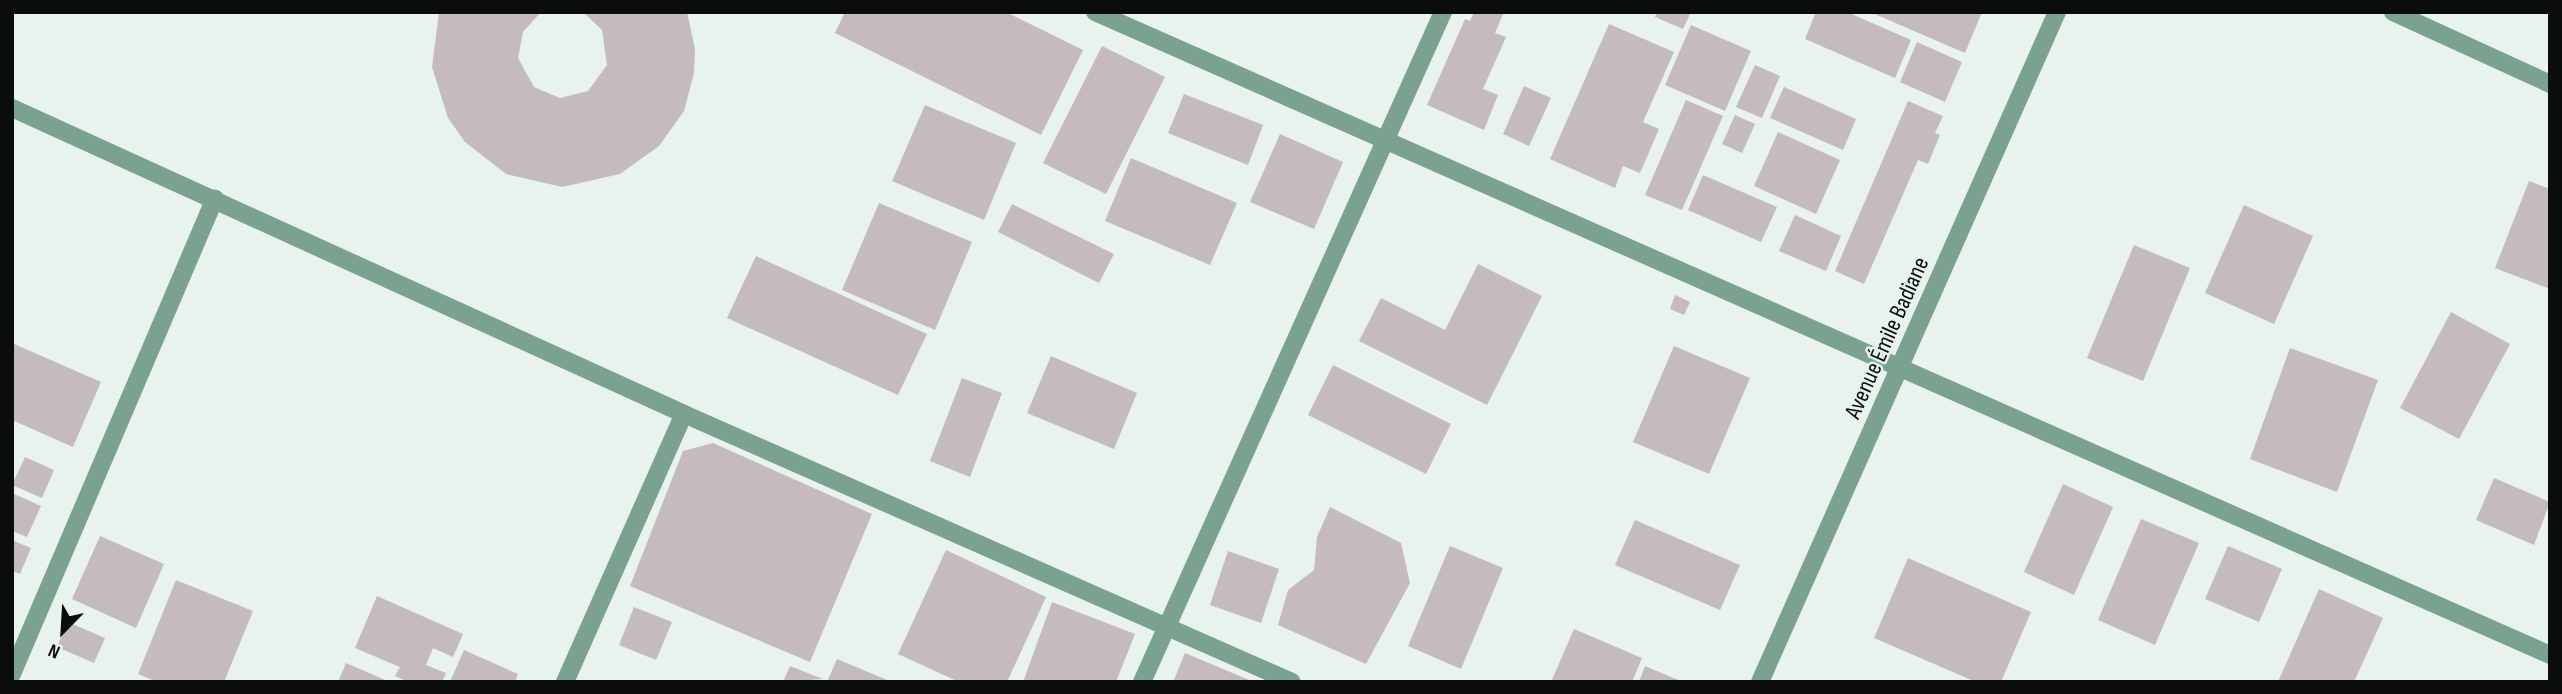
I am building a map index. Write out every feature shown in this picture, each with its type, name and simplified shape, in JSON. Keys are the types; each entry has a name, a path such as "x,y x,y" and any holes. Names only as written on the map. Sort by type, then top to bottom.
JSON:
{"street":[{"path":"1095,12 1383,142 2550,655"},
{"path":"1142,682 1443,12"},
{"name":"Avenue Émile Badiane","path":"1760,682 2057,12"},
{"path":"2393,12 2550,84"},
{"path":"12,108 215,198 684,414 1166,629 1292,682"},
{"path":"12,674 215,198"},
{"path":"565,682 684,414"}],"building":[{"path":"439,12 541,12 523,32 518,58 534,87 560,98 588,91 607,65 602,30 583,12 687,12 695,49 694,73 684,111 659,146 620,174 562,187 506,174 465,142 448,118 432,67"},
{"path":"845,12 1006,12 1083,50 1041,135 835,33"},
{"path":"1474,12 1504,12 1495,33 1506,37 1483,89 1498,95 1484,130 1427,105 1465,19 1470,21"},
{"path":"1657,12 1691,12 1683,29 1655,17"},
{"path":"1816,12 1847,12 1911,40 1895,78 1805,39"},
{"path":"1870,12 1982,12 1965,53"},
{"path":"1609,24 1674,52 1643,122 1659,129 1640,173 1623,166 1615,188 1550,159"},
{"path":"1691,25 1751,51 1725,111 1665,85"},
{"path":"1917,42 1962,62 1945,102 1900,82"},
{"path":"1102,46 1165,77 1106,194 1043,163"},
{"path":"1755,65 1780,76 1762,118 1736,107"},
{"path":"1524,86 1551,98 1529,146 1503,134"},
{"path":"1784,87 1856,119 1843,150 1770,118"},
{"path":"1184,94 1263,125 1248,165 1168,133"},
{"path":"1686,100 1723,116 1682,210 1645,195"},
{"path":"1908,101 1943,116 1935,133 1940,135 1928,164 1918,160 1864,284 1835,271"},
{"path":"925,105 1016,143 984,220 892,181"},
{"path":"1735,115 1755,124 1742,153 1722,144"},
{"path":"1778,132 1840,160 1816,214 1754,186"},
{"path":"1280,134 1343,162 1314,229 1250,202"},
{"path":"1131,158 1237,203 1210,265 1105,221"},
{"path":"1703,175 1777,207 1761,242 1688,210"},
{"path":"2529,181 2550,189 2550,289 2495,268"},
{"path":"879,203 972,242 935,330 842,290"},
{"path":"1012,204 1114,254 1099,283 998,232"},
{"path":"2244,205 2313,236 2274,324 2205,293"},
{"path":"1795,215 1841,236 1826,271 1779,251"},
{"path":"2134,245 2190,268 2143,381 2087,358"},
{"path":"756,256 927,334 898,395 727,318"},
{"path":"1478,264 1542,296 1487,405 1359,341 1381,298 1445,330"},
{"path":"1675,295 1690,302 1684,315 1670,309"},
{"path":"2451,312 2510,344 2459,439 2400,408"},
{"path":"12,343 101,382 73,447 12,420"},
{"path":"1674,346 1750,378 1709,474 1633,442"},
{"path":"2290,348 2378,380 2337,492 2250,459"},
{"path":"1051,356 1137,393 1114,449 1027,413"},
{"path":"1333,365 1451,424 1426,474 1308,415"},
{"path":"962,378 1002,393 970,477 930,461"},
{"path":"713,443 872,514 810,662 630,586 683,451"},
{"path":"25,457 54,470 42,498 12,485"},
{"path":"2494,478 2550,502 2534,545 2476,520"},
{"path":"2063,484 2113,507 2074,595 2024,572"},
{"path":"12,493 41,506 27,537 12,531"},
{"path":"1330,507 1401,543 1410,583 1366,664 1278,625 1288,590 1314,570 1317,537"},
{"path":"2141,519 2199,543 2155,645 2098,620"},
{"path":"1635,520 1740,565 1720,610 1615,565"},
{"path":"100,536 164,564 136,628 72,599"},
{"path":"12,540 31,548 20,574 12,571"},
{"path":"1450,546 1503,568 1461,669 1408,646"},
{"path":"2228,546 2282,569 2259,622 2205,599"},
{"path":"946,550 1046,597 1007,682 959,682 898,654"},
{"path":"1228,551 1279,569 1261,623 1210,605"},
{"path":"1908,558 2031,612 2001,682 1976,682 1874,638"},
{"path":"176,580 253,611 224,682 157,682 138,674"},
{"path":"2319,589 2383,618 2354,682 2278,682"},
{"path":"377,596 463,634 453,657 433,648 426,665 446,673 442,682 408,682 395,676 400,667 355,648"},
{"path":"1052,602 1135,634 1116,682 1023,682"},
{"path":"634,607 672,622 656,660 619,645"},
{"path":"68,622 105,638 94,663 57,647"},
{"path":"1574,629 1642,658 1632,682 1551,682"},
{"path":"464,650 518,674 515,682 450,682"},
{"path":"1185,653 1254,682 1173,682"},
{"path":"837,659 892,682 827,682"},
{"path":"346,663 390,682 338,682"},
{"path":"790,666 823,679 783,682"},
{"path":"1645,666 1683,682 1639,682"}]}
